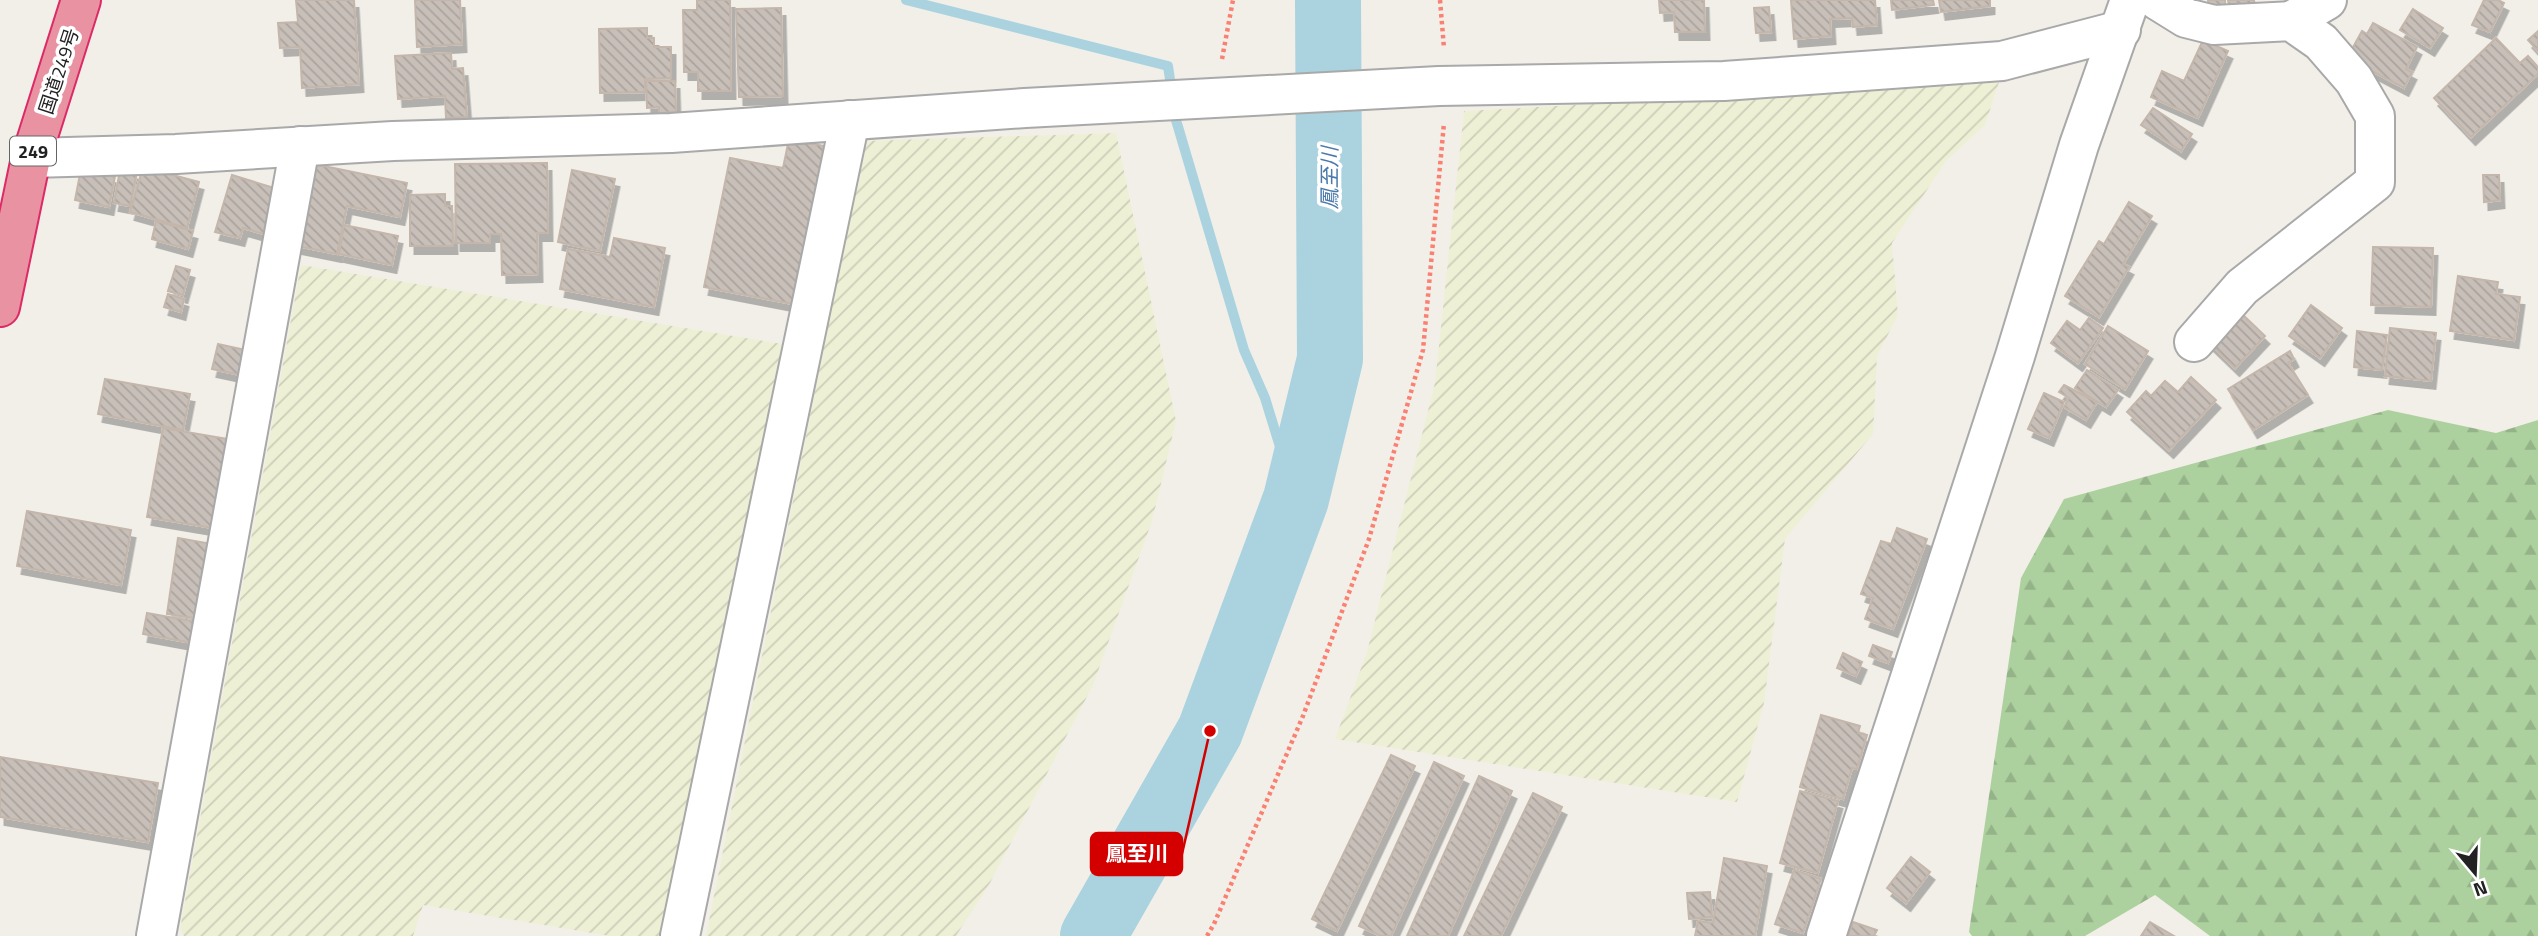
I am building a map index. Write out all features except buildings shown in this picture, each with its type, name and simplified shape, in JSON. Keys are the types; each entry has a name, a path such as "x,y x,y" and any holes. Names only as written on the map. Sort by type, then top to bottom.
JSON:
{"highway":[{"name":"国道249号","path":"0,307 31,158 81,0"}],"street":[{"path":"2157,0 2186,18 2214,25 2291,22 2327,0"},
{"path":"31,158 176,155 300,146 671,133 1443,86 1724,81 2001,61 2126,15"},
{"path":"1826,936 2015,356 2079,145 2126,15"},
{"path":"2194,342 2242,287 2375,183 2375,116 2354,80 2321,42 2291,22"},
{"path":"680,936 850,120"},
{"path":"156,936 300,146"}],"path":[{"path":"1220,98 1233,0"},
{"path":"1207,936 1303,716 1369,539 1423,350 1443,86 1440,0"}],"green space":[{"path":"1999,82 1985,125 1946,161 1892,243 1898,315 1877,356 1873,434 1785,539 1764,703 1737,802 1335,739 1367,652 1435,383 1464,111"},
{"path":"1116,133 1176,421 1152,521 1093,685 990,883 956,936 706,936 865,141"},
{"path":"301,265 788,345 665,936 610,936 423,905 413,936 184,936 180,929"},
{"path":"2388,410 2496,433 2538,420 2538,936 2210,936 2155,895 2085,936 1972,936 1969,932 2021,578 2064,499"}],"waterway":[{"path":"906,0 1168,66 1176,120 1244,350 1265,398 1296,499"},
{"name":"鳳至川","path":"1093,936 1210,731 1296,499 1330,359 1328,0"}],"place":[{"name":"鳳至川","path":"1210,731"}]}
